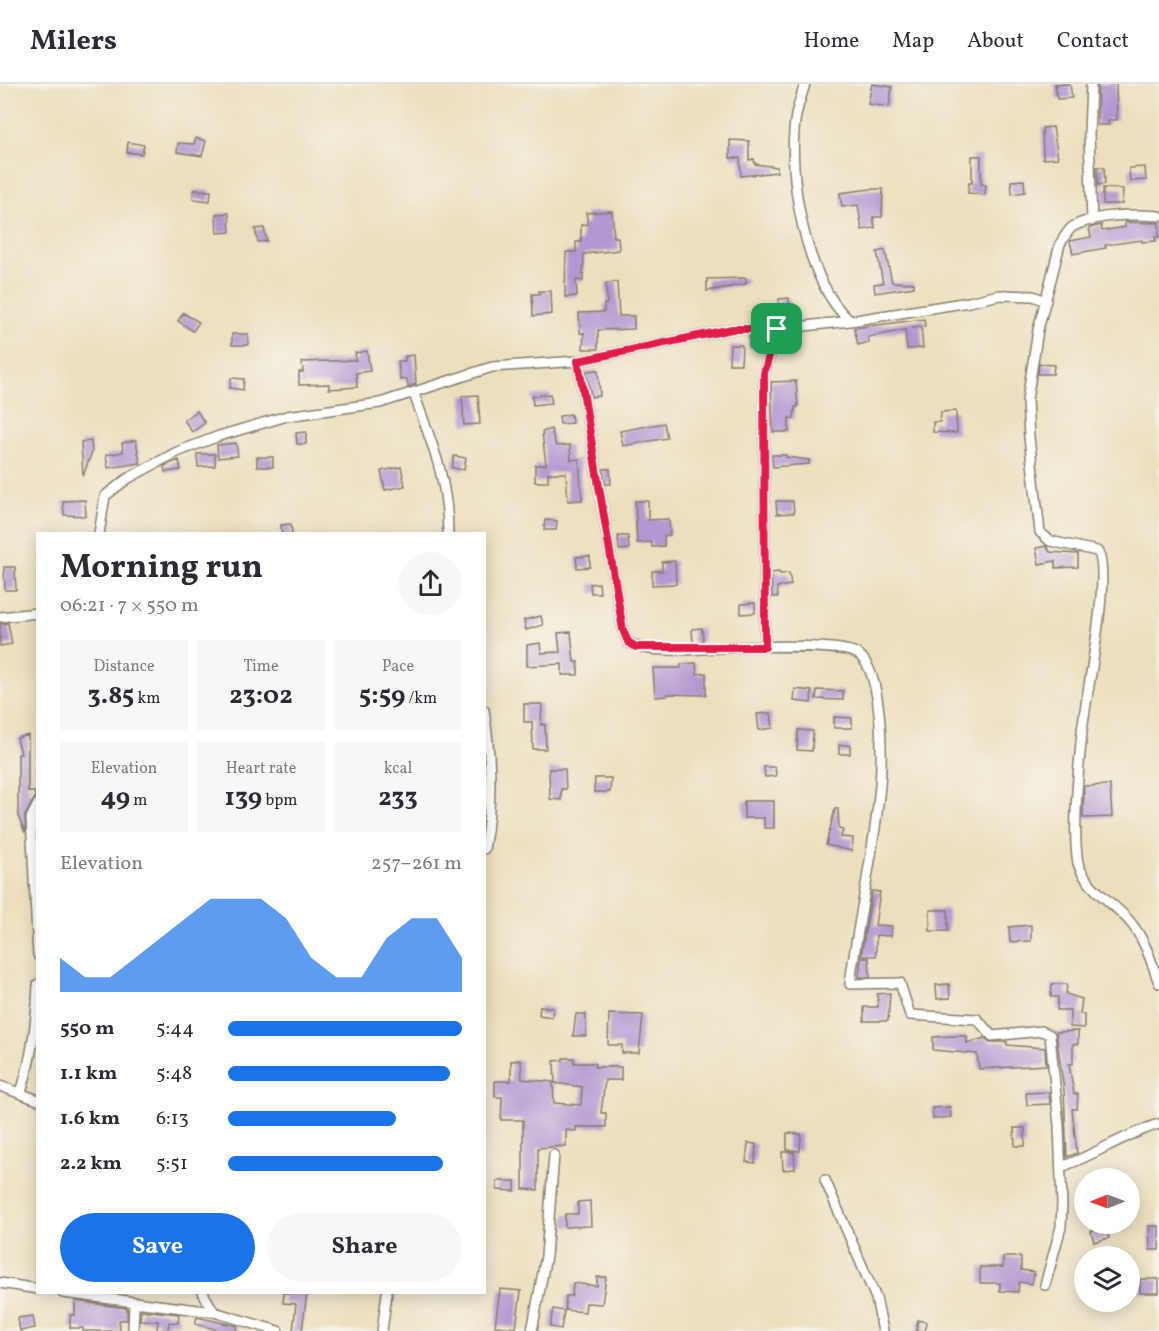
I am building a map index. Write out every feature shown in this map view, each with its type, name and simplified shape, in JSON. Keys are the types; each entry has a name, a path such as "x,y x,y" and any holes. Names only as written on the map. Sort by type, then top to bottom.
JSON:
{"street":[{"path":"805,84 796,116 794,142 800,213 808,250 822,283 837,309 849,321"},
{"path":"1090,84 1092,221"},
{"path":"1159,216 1136,214 1073,226 1060,244 1032,364 1027,400 1038,527 1043,537 1050,541 1097,551 1102,560 1102,590 1082,732 1076,853 1081,872 1086,880 1132,924 1146,946 1159,983"},
{"path":"99,532 105,496 127,479 177,452 219,436 287,416 380,403 414,394 461,375 492,368 578,361 732,329 777,329 849,321 999,295 1033,296 1046,301"},
{"path":"765,647 764,373 777,329"},
{"path":"578,361 628,642 646,649 765,647 846,649 858,654 868,668 875,687 880,737 879,794 850,984 900,983 910,1015 977,1019 992,1036 1047,1032 1052,1042 1061,1167 1061,1227 1045,1285"},
{"path":"414,394 442,469 447,490 448,532"},
{"path":"0,618 36,614"},
{"path":"486,737 490,821 486,840"},
{"path":"36,806 33,810 32,830 36,913"},
{"path":"21,1093 29,1065 36,1022"},
{"path":"0,1086 36,1099"},
{"path":"1061,1167 1091,1156 1139,1130 1159,1124"},
{"path":"532,1331 546,1256 554,1155"},
{"path":"825,1180 876,1298 883,1331"},
{"path":"0,1283 36,1289"},
{"path":"70,1294 214,1312 278,1331"},
{"path":"204,1294 214,1312"},
{"path":"382,1331 387,1294"},
{"path":"133,1331 134,1303"}],"building":[{"path":"872,84 892,87 889,107 868,104"},
{"path":"1055,84 1070,84 1072,98 1057,99"},
{"path":"1098,84 1116,84 1117,120 1108,120 1109,125 1097,125"},
{"path":"1053,127 1058,158 1043,159 1042,128"},
{"path":"196,138 206,141 202,156 177,152 178,143 194,144"},
{"path":"730,140 749,141 749,160 754,159 755,164 777,167 777,172 741,176 740,158 730,158"},
{"path":"128,142 144,145 142,154 127,152"},
{"path":"972,156 981,156 981,184 986,185 985,195 968,193 969,183 972,183"},
{"path":"1097,167 1104,167 1105,184 1098,185"},
{"path":"1145,167 1146,180 1130,181 1129,168"},
{"path":"1024,180 1025,192 1012,194 1011,181"},
{"path":"1103,188 1123,189 1122,204 1103,204"},
{"path":"883,189 882,217 873,217 875,228 862,230 858,205 842,207 840,193"},
{"path":"194,190 211,191 210,201 193,199"},
{"path":"612,211 614,237 618,237 619,250 584,254 583,281 576,280 577,296 565,297 566,252 576,252 576,242 581,242 581,225 588,224 586,213"},
{"path":"229,213 230,232 217,233 216,214"},
{"path":"1125,222 1159,223 1159,237 1155,237 1156,241 1142,242 1142,240 1105,245 1106,248 1073,254 1070,241 1091,237 1089,228 1101,225 1102,231 1125,227"},
{"path":"264,228 267,241 258,242 255,229"},
{"path":"885,250 892,282 914,283 914,287 875,293 874,284 883,283 877,252"},
{"path":"746,278 746,284 707,291 707,279"},
{"path":"617,282 619,316 634,316 634,329 598,330 598,349 583,349 584,333 580,333 579,313 604,312 604,304 607,304 606,283"},
{"path":"539,291 551,291 552,314 533,316 532,294 540,294"},
{"path":"789,298 790,311 780,312 779,299"},
{"path":"183,313 199,322 193,331 178,321"},
{"path":"924,319 925,326 912,328 921,327 923,348 907,349 905,330 868,337 869,342 858,345 854,328"},
{"path":"232,334 248,334 248,345 232,345"},
{"path":"749,336 762,336 763,347 749,348"},
{"path":"730,345 742,345 741,364 729,364"},
{"path":"367,351 370,371 356,373 357,387 329,389 329,384 299,385 299,372 303,372 302,362 356,360 355,353"},
{"path":"414,355 416,384 408,387 407,379 400,380 398,361 405,361 405,356"},
{"path":"1039,364 1054,365 1053,374 1038,374"},
{"path":"598,370 600,396 591,397 586,371"},
{"path":"231,378 244,379 243,390 230,388"},
{"path":"796,381 798,407 795,407 794,419 789,418 789,432 773,432 771,382"},
{"path":"550,394 552,403 533,405 532,396"},
{"path":"478,395 480,424 464,425 462,396"},
{"path":"197,411 205,423 192,432 184,420"},
{"path":"956,411 957,433 933,432 933,422 940,422 941,412"},
{"path":"571,414 572,423 560,424 559,416"},
{"path":"664,423 667,438 623,446 620,431"},
{"path":"551,429 556,446 570,445 571,460 579,459 582,500 568,501 566,473 548,473 548,482 535,482 535,465 546,465 542,432"},
{"path":"306,432 306,444 297,444 296,433"},
{"path":"136,440 140,463 108,468 106,455 123,452 122,443"},
{"path":"91,441 92,452 83,476 81,442"},
{"path":"236,443 238,456 218,458 217,445"},
{"path":"197,454 215,454 215,466 198,467"},
{"path":"772,455 786,455 786,457 809,460 809,464 773,467"},
{"path":"454,456 466,458 464,470 452,468"},
{"path":"257,457 273,457 273,467 257,467"},
{"path":"179,460 181,470 165,472 164,466"},
{"path":"401,467 405,486 385,490 381,471"},
{"path":"603,469 610,469 611,484 605,484"},
{"path":"85,500 86,516 64,515 63,501"},
{"path":"635,501 648,501 648,520 669,519 670,535 664,536 664,546 652,547 651,542 637,543"},
{"path":"776,501 793,501 794,513 777,514"},
{"path":"545,520 557,521 556,530 544,530"},
{"path":"291,524 292,532 282,532 281,525"},
{"path":"618,536 628,536 629,549 619,550"},
{"path":"1046,546 1050,552 1078,554 1078,567 1055,568 1055,561 1039,564 1036,548"},
{"path":"590,556 590,567 577,568 576,557"},
{"path":"675,561 676,584 652,585 652,571 662,571 662,562"},
{"path":"4,567 15,567 16,590 5,590"},
{"path":"779,572 780,574 789,573 791,585 777,587 778,597 772,597 771,573"},
{"path":"599,583 600,593 591,593 590,584"},
{"path":"755,603 755,613 741,614 741,604"},
{"path":"541,616 543,625 526,630 524,620"},
{"path":"8,623 12,644 0,646 0,624"},
{"path":"702,628 703,642 693,643 692,629"},
{"path":"571,632 574,662 578,662 578,675 562,675 562,664 527,666 527,645 540,643 541,653 560,652 558,633"},
{"path":"696,663 697,674 706,673 706,695 667,694 667,696 655,697 653,668 681,668 681,664"},
{"path":"795,689 812,691 811,703 794,701"},
{"path":"817,690 843,691 843,700 816,699"},
{"path":"524,704 542,704 541,725 545,724 546,749 533,749 532,722 524,722"},
{"path":"771,713 773,728 759,730 757,714"},
{"path":"834,717 852,718 852,728 834,728"},
{"path":"798,730 813,731 812,751 797,750"},
{"path":"28,735 28,792 35,792 35,798 25,816 25,833 18,816 18,754 21,754 17,738"},
{"path":"839,745 850,745 850,754 839,754"},
{"path":"764,767 775,767 776,776 765,777"},
{"path":"549,769 565,769 566,789 561,789 561,800 550,799"},
{"path":"595,778 611,778 610,792 594,792"},
{"path":"1110,785 1112,817 1083,818 1084,786"},
{"path":"744,801 774,801 774,828 764,828 764,818 744,818"},
{"path":"835,809 838,809 839,829 843,830 841,837 853,838 852,851 826,845"},
{"path":"872,891 880,892 875,925 892,926 891,936 876,935 876,956 861,956"},
{"path":"930,910 948,910 948,931 930,931"},
{"path":"1031,925 1031,941 1010,942 1009,927"},
{"path":"861,958 869,958 870,977 859,977"},
{"path":"949,984 950,998 937,999 936,985"},
{"path":"1052,984 1067,984 1066,994 1082,999 1080,1014 1084,1014 1084,1028 1070,1027 1070,1010 1057,1010 1058,997 1051,997"},
{"path":"890,993 888,1021 864,1021 864,1007 878,1007 877,994"},
{"path":"540,1006 553,1008 552,1017 539,1015"},
{"path":"576,1014 586,1014 586,1036 573,1036"},
{"path":"609,1014 643,1015 639,1053 622,1053 622,1045 608,1045"},
{"path":"1078,1031 1078,1044 1073,1044 1073,1064 1069,1064 1074,1094 1078,1094 1077,1109 1072,1109 1077,1153 1067,1157 1064,1091 1056,1032"},
{"path":"967,1036 967,1043 985,1038 990,1042 1007,1042 1007,1045 1045,1048 1046,1065 979,1069 977,1054 933,1050 933,1037"},
{"path":"563,1058 574,1058 574,1063 595,1063 595,1067 621,1067 621,1080 605,1080 601,1113 606,1113 606,1127 576,1127 576,1131 566,1130 566,1146 538,1148 538,1190 523,1189 523,1120 501,1120 502,1097 495,1097 495,1081 511,1081 511,1061 521,1060 522,1079 553,1082 554,1103 581,1105 582,1087 555,1083 554,1061 563,1060"},
{"path":"1049,1092 1050,1104 1027,1105 1026,1093"},
{"path":"950,1107 951,1117 933,1119 932,1108"},
{"path":"1014,1128 1025,1128 1025,1146 1015,1146"},
{"path":"787,1133 801,1134 800,1151 787,1150"},
{"path":"748,1143 756,1144 755,1163 746,1162"},
{"path":"782,1152 794,1152 795,1169 783,1170"},
{"path":"497,1181 515,1181 515,1191 497,1190"},
{"path":"590,1201 591,1226 565,1227 565,1214 578,1214 578,1202"},
{"path":"1149,1226 1159,1226 1159,1250 1150,1250"},
{"path":"1092,1234 1108,1234 1109,1238 1094,1242"},
{"path":"1003,1257 1021,1257 1021,1270 1034,1272 1032,1284 1019,1282 1018,1292 1000,1291 1000,1283 980,1283 980,1267 1003,1267"},
{"path":"597,1277 606,1277 602,1304 586,1303 585,1312 565,1310 566,1296 572,1296 573,1283 597,1286"},
{"path":"1140,1279 1159,1279 1159,1293 1140,1293"},
{"path":"500,1289 521,1291 516,1328 495,1326"},
{"path":"284,1294 307,1294 302,1331 293,1331 296,1304 283,1303"},
{"path":"75,1301 127,1308 127,1320 119,1320 120,1331 83,1331 83,1328 70,1328 70,1315 75,1315"},
{"path":"553,1309 564,1311 561,1329 550,1327"},
{"path":"141,1310 179,1314 178,1323 169,1322 168,1331 157,1331 158,1321 140,1320"},
{"path":"33,1316 35,1328 20,1331 18,1318"},
{"path":"197,1317 237,1326 236,1331 222,1331 195,1324"},
{"path":"918,1320 927,1322 925,1331 916,1331"}],"route":[{"path":"732,329 777,329 764,373 765,647 646,649 636,647 628,642 623,630 578,361 732,329"}]}
